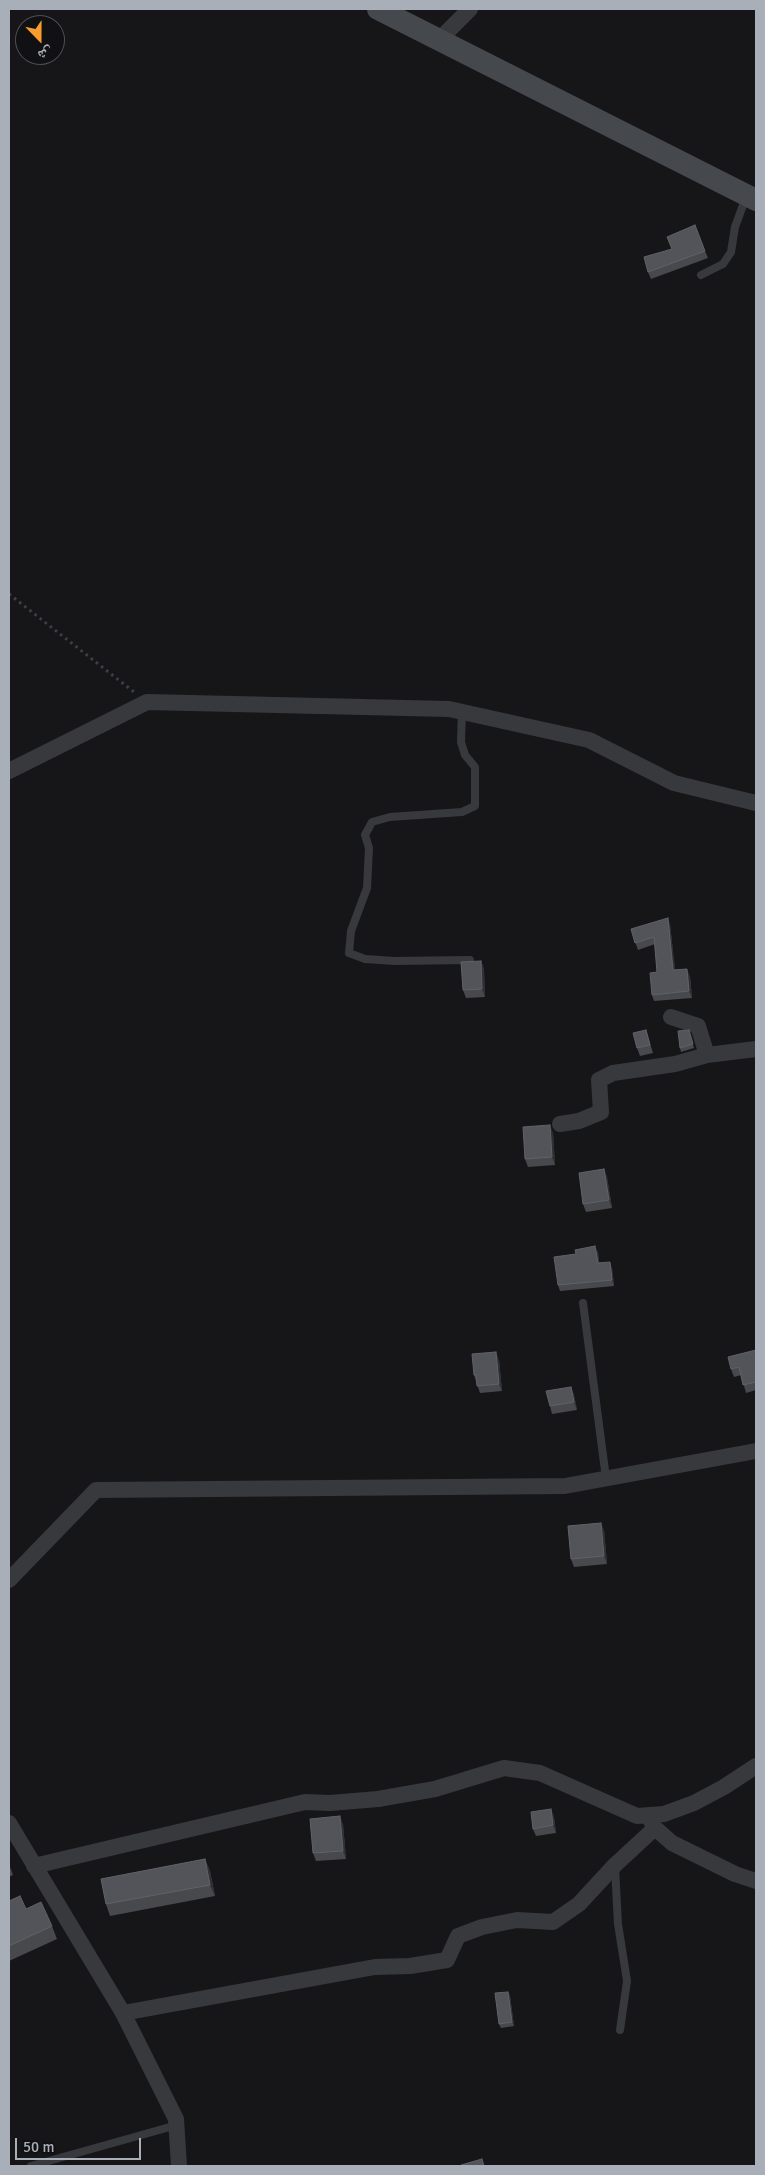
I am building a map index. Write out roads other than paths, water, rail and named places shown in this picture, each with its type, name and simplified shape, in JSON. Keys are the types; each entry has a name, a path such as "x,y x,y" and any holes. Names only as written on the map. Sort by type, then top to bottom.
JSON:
{"street":[{"path":"378,9 752,198"},
{"path":"439,40 470,9"},
{"path":"9,771 147,702 449,709 589,740 674,783 756,803"},
{"path":"671,1017 698,1026 707,1055"},
{"path":"560,1124 579,1121 601,1112 599,1080 613,1073 675,1064 707,1055 756,1049"},
{"path":"9,1580 96,1490 565,1486 756,1452"},
{"path":"123,2013 375,1967 410,1966 447,1960 458,1936 482,1927 517,1920 553,1922 579,1904 651,1822 664,1814 694,1803 724,1787 756,1766"},
{"path":"34,1866 305,1802 330,1803 435,1789 504,1768 540,1773 651,1822 672,1843 735,1874 756,1881"},
{"path":"9,1823 123,2013 176,2119 179,2166"}],"lane":[{"path":"701,275 723,264 731,252 736,227 752,198"},
{"path":"462,712 462,742 465,755 475,767 474,806 462,812 390,817 372,822 365,835 369,848 367,888 351,931 349,953 365,959 394,961 470,960"},
{"path":"583,1303 606,1478"},
{"path":"614,1865 618,1924 627,1981 620,2030"},
{"path":"31,2166 177,2125"}]}
